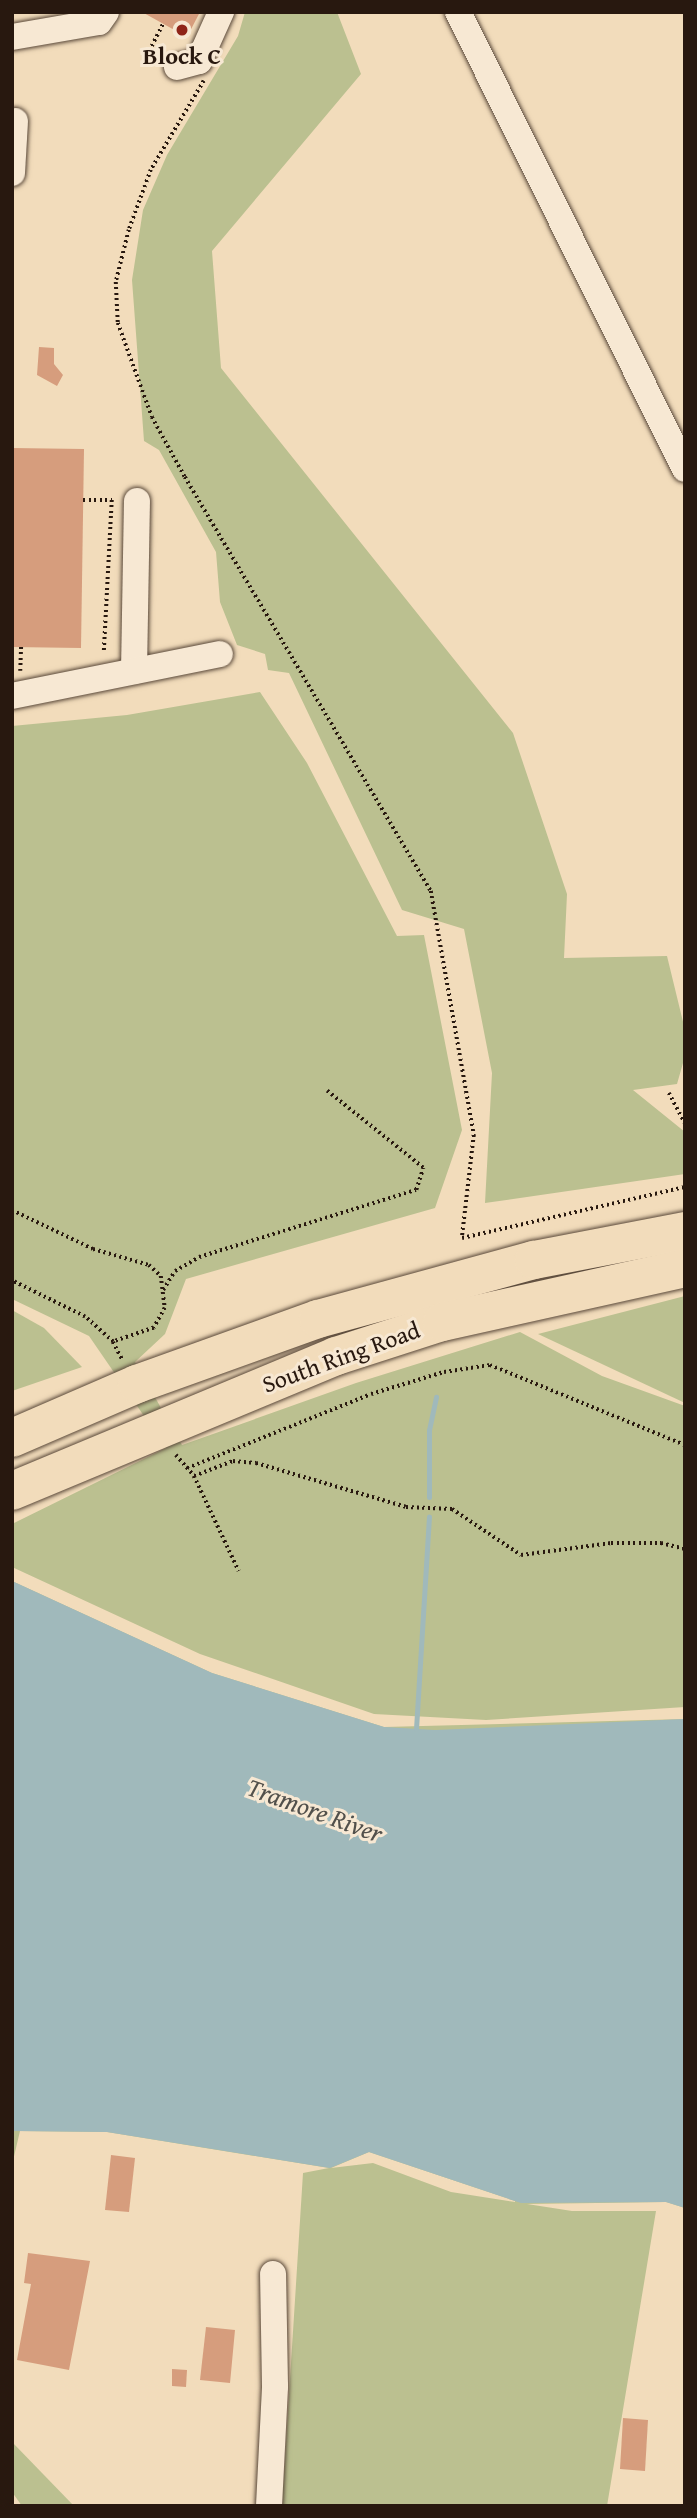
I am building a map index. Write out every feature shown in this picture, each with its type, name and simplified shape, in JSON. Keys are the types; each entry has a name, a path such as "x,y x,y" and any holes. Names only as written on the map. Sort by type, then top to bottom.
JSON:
{"highway":[{"name":"South Ring Road","path":"12,1438 137,1384 318,1320 534,1259 685,1231"},
{"name":"South Ring Road","path":"12,1491 349,1352 442,1322 685,1268"}],"street":[{"path":"12,37 99,22 106,12"},
{"path":"177,67 200,61 221,12"},
{"path":"458,12 685,469"},
{"path":"13,158 15,121"},
{"path":"134,671 137,501"},
{"path":"19,680 134,671 220,654"},
{"path":"269,2506 275,2386 273,2274"}],"path":[{"path":"149,51 163,24"},
{"path":"212,69 151,170 116,282 118,323 152,417 430,891 474,1135 462,1238 685,1187"},
{"path":"83,500 112,500 109,642 105,653 93,656"},
{"path":"19,680 20,647"},
{"path":"12,674 19,680"},
{"path":"163,1290 175,1271 199,1257 416,1189 424,1168 327,1091"},
{"path":"669,1093 685,1123"},
{"path":"12,1210 93,1249 149,1265 162,1276 165,1308 154,1328 113,1342"},
{"path":"12,1280 85,1317 113,1342 122,1359"},
{"path":"187,1468 371,1394 444,1372 490,1365 685,1445"},
{"path":"176,1455 194,1476 239,1571"},
{"path":"194,1476 233,1461 256,1463 406,1507 452,1509 521,1555 611,1543 661,1542 685,1549"}],"green space":[{"path":"245,12 337,12 361,74 212,251 221,368 513,733 567,894 564,958 667,956 685,1030 685,1056 677,1084 633,1090 685,1132 685,1174 485,1203 492,1073 464,929 402,910 289,673 268,670 265,654 237,645 220,602 216,552 159,450 144,441 132,280 143,210 167,155 238,36"},
{"path":"260,692 307,763 397,936 424,935 462,1130 435,1208 186,1279 165,1334 135,1362 182,1445 356,1383 520,1332 602,1376 685,1406 685,1707 486,1720 374,1714 200,1654 12,1567 12,1524 166,1448 89,1336 12,1299 12,726 127,715"},
{"path":"685,1296 685,1403 538,1334"},
{"path":"12,1310 44,1328 82,1367 12,1391"},
{"path":"12,1581 212,1673 384,1727 685,1719 685,2208 666,2202 527,2204 572,2211 656,2211 607,2506 282,2506 303,2173 329,2168 107,2132 20,2131 12,2165","holes":["369,2152 515,2201 451,2192 373,2163 331,2168"]},
{"path":"12,2442 74,2506 22,2506 12,2492"}],"water":[{"name":"Tramore River","path":"12,1581 212,1673 384,1727 435,1730 685,1719 685,2208 666,2202 521,2203 369,2152 330,2168 107,2132 12,2131"}],"building":[{"name":"Block C","path":"142,12 200,12 187,37"},
{"path":"39,347 54,348 54,364 63,375 57,386 37,375"},
{"path":"12,448 84,449 81,648 12,647"},
{"path":"111,2155 135,2158 129,2212 105,2210"},
{"path":"28,2253 90,2261 69,2370 17,2360 31,2284 24,2283"},
{"path":"206,2327 235,2330 230,2383 200,2380"},
{"path":"172,2369 187,2370 186,2387 172,2386"},
{"path":"623,2418 648,2420 645,2471 620,2469"}],"waterway":[{"path":"429,1497 429,1430 436,1397"},
{"path":"416,1729 429,1516"}],"place":[{"name":"Block C","path":"182,30"}]}
